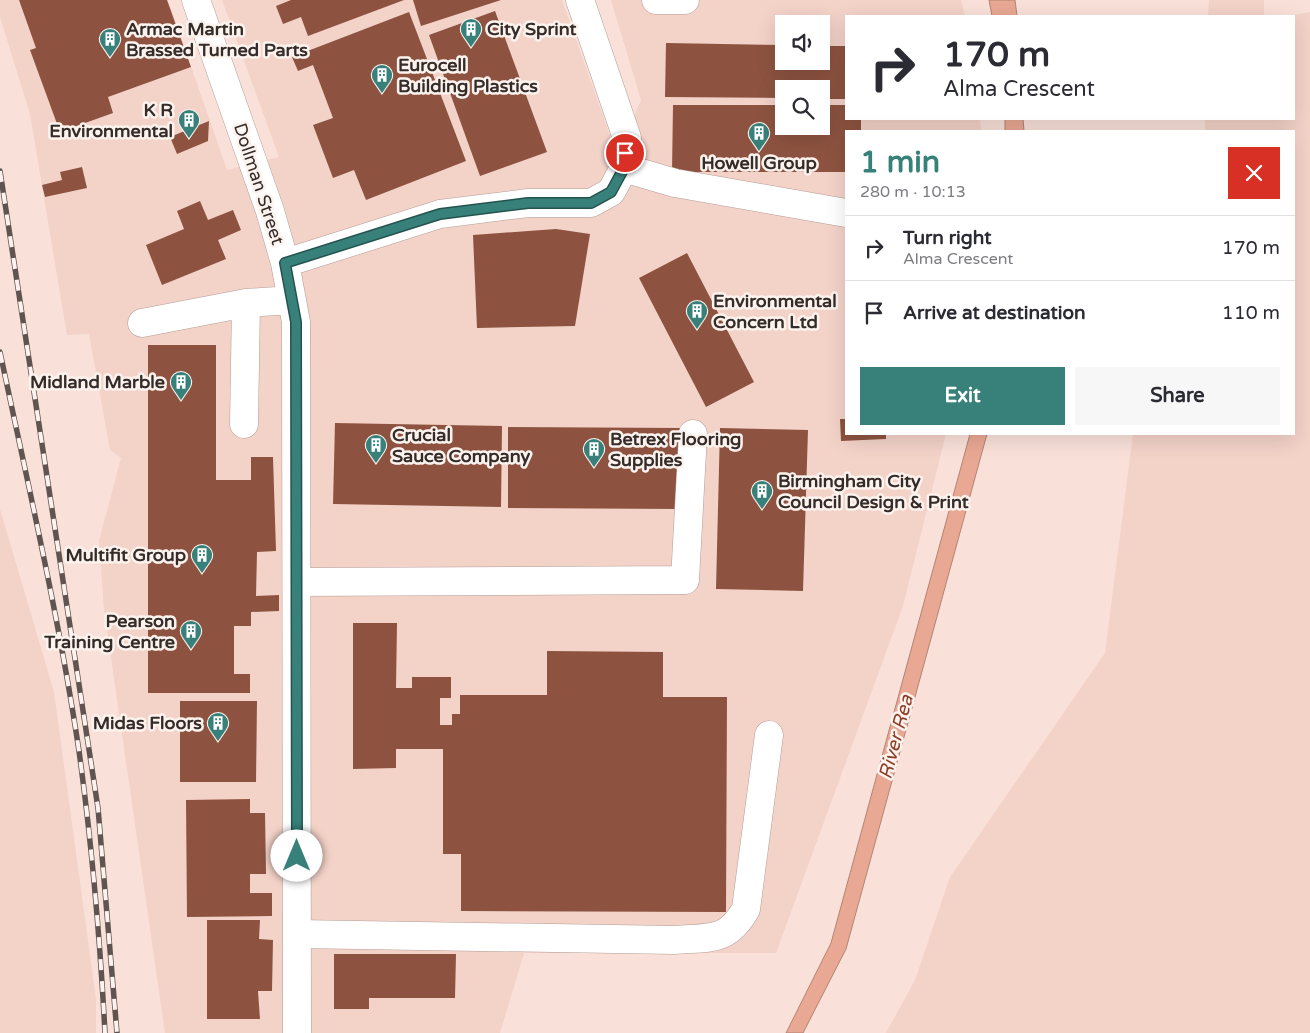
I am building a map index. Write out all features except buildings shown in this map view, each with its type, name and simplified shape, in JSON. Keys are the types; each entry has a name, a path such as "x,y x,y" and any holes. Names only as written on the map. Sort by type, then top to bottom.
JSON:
{"street":[{"name":"Dollman Street","path":"196,0 270,211 285,263 296,322 297,1033"},
{"path":"285,263 440,214 528,203 591,203 611,192 624,168 626,138 580,0"},
{"path":"656,0 685,0"},
{"path":"624,168 675,183 845,213"},
{"path":"142,323 246,303 292,300"},
{"path":"244,424 246,303"},
{"path":"297,582 686,580 693,434"},
{"path":"297,934 674,940 724,935 738,924 746,909 769,734"}],"shaded area":[{"path":"0,0 168,0 227,170 279,157 222,0 562,0 612,141 632,121 641,100 611,0 961,0 965,15 845,15 845,120 980,120 981,130 845,130 845,435 946,435 903,606 776,953 524,953 500,1033 165,1033 104,609 99,541 121,458 110,450 89,334 67,335 30,114 0,17"},
{"path":"1209,0 1264,0 1264,15 1208,15"},
{"path":"1310,12 1310,1033 886,1033 915,980 950,877 1105,653 1133,435 1295,435 1295,130 1205,130 1205,120 1295,120 1294,15"},
{"path":"0,509 54,692 96,999 96,1033 0,1033"}],"water":[{"path":"989,0 1015,0 1017,15 992,15"},
{"path":"1005,120 1023,120 1024,130 1005,130"},
{"name":"River Rea","path":"970,435 987,435 846,949 803,1033 786,1033 831,943"}],"railway":[{"path":"0,171 98,808 117,1033"},
{"path":"0,352 53,601 79,751 95,892 105,1033"}],"place":[{"name":"City Sprint","path":"471,48"},
{"name":"Armac Martin Brassed Turned Parts","path":"110,58"},
{"name":"Eurocell Building Plastics","path":"382,94"},
{"name":"K R Environmental","path":"189,139"},
{"name":"Howell Group","path":"759,152"},
{"name":"Environmental Concern Ltd","path":"697,330"},
{"name":"Midland Marble","path":"181,401"},
{"name":"Crucial Sauce Company","path":"376,464"},
{"name":"Betrex Flooring Supplies","path":"594,468"},
{"name":"Birmingham City Council Design & Print","path":"762,510"},
{"name":"Multifit Group","path":"202,574"},
{"name":"Pearson Training Centre","path":"191,650"},
{"name":"Midas Floors","path":"218,742"}],"route":[{"path":"297,856 296,322 285,263 440,214 528,203 591,203 611,192 624,168 625,153"}]}
